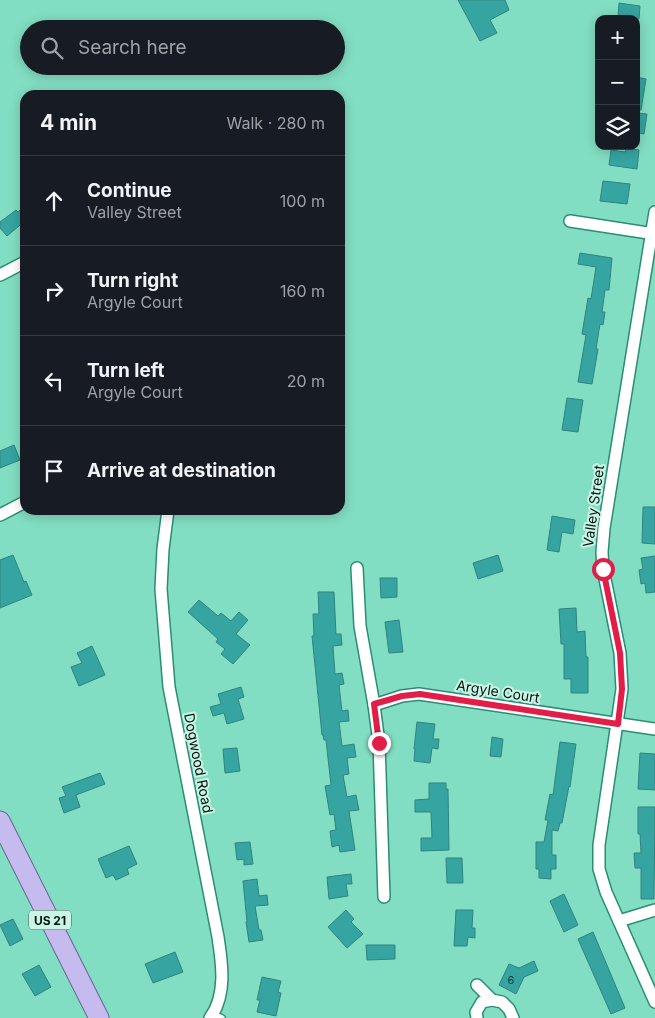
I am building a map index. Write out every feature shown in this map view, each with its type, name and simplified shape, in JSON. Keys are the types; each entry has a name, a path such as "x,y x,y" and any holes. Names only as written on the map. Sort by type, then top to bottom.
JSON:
{"main road":[{"name":"US 21","path":"0,821 99,1018"}],"street":[{"name":"Valley Street","path":"655,212 653,234 604,528 603,569 620,653 622,689 599,845 599,869 606,892 655,1002"},
{"path":"570,220 653,234"},
{"path":"0,275 20,265"},
{"path":"0,515 20,505"},
{"name":"Dogwood Road","path":"167,515 162,549 160,589 163,630 169,686 222,963 221,990 215,1016"},
{"path":"358,568 360,626 379,743 384,897"},
{"name":"Argyle Court","path":"374,704 402,696 420,694 655,729"},
{"path":"618,921 655,910"},
{"path":"477,985 492,1000"},
{"path":"477,1018 476,1012 482,1002 492,1000 502,1002 509,1009 513,1018"}],"building":[{"path":"458,0 505,0 509,10 490,20 497,33 480,41"},
{"path":"619,3 640,6 639,15 618,15"},
{"path":"640,78 646,79 640,110"},
{"path":"640,113 647,114 644,134 640,134"},
{"path":"611,150 625,152 626,150 639,150 637,169 609,165"},
{"path":"603,181 630,184 627,204 600,201"},
{"path":"16,210 18,212 20,210 20,225 7,236 0,228 0,222"},
{"path":"580,253 612,258 609,290 605,290 602,312 605,312 603,325 600,324 592,384 578,382 586,335 582,334 588,298 591,299 596,267 578,264"},
{"path":"567,398 583,400 578,432 562,430"},
{"path":"14,445 20,460 0,468 0,451"},
{"path":"643,507 655,507 655,544 642,543"},
{"path":"552,516 575,520 573,534 562,532 559,552 547,550"},
{"path":"13,555 24,582 26,581 32,595 0,608 0,560"},
{"path":"498,555 503,571 478,579 473,563"},
{"path":"655,556 655,592 646,593 645,583 641,584 639,570 643,569 641,558"},
{"path":"380,578 397,578 397,597 381,598"},
{"path":"318,592 334,592 336,634 341,634 342,645 333,646 335,674 342,673 344,684 339,685 342,711 348,710 349,721 339,722 342,746 354,744 356,757 347,758 349,774 343,775 347,797 356,795 359,810 349,811 355,850 340,852 339,845 332,847 330,831 336,830 334,814 330,815 325,786 331,785 326,740 324,740 322,735 312,636 314,636 313,614 319,614"},
{"path":"199,600 218,616 221,613 231,621 239,612 248,620 236,634 250,645 233,664 221,654 225,649 216,642 218,639 188,612"},
{"path":"576,608 577,632 585,631 586,657 588,657 588,693 571,693 571,679 564,679 564,644 561,644 559,609"},
{"path":"399,620 403,652 389,653 385,622"},
{"path":"92,646 105,675 79,686 71,667 82,663 77,653"},
{"path":"241,687 244,697 238,699 244,719 227,724 224,713 213,716 210,707 221,704 218,694"},
{"path":"417,722 435,724 433,739 439,739 438,749 432,748 430,763 414,761"},
{"path":"492,737 503,739 501,757 490,756"},
{"path":"560,742 576,744 570,787 562,823 560,823 558,831 552,830 552,855 556,855 556,869 551,869 551,879 539,878 539,869 536,869 536,842 544,842 548,820 545,820 550,794 553,795"},
{"path":"237,748 240,771 225,773 223,749"},
{"path":"640,753 655,754 655,790 638,789"},
{"path":"100,773 105,784 76,795 80,807 64,813 59,798 66,796 62,787"},
{"path":"429,783 446,783 446,789 448,789 449,850 421,851 421,838 432,838 431,812 415,812 415,800 429,799"},
{"path":"638,807 655,807 654,899 641,899 641,868 635,868 634,853 641,853 640,834 638,834"},
{"path":"250,842 253,864 244,865 244,859 237,860 235,843"},
{"path":"129,846 137,864 127,869 129,874 116,880 113,875 106,878 98,859"},
{"path":"446,858 462,858 463,883 447,883"},
{"path":"351,874 352,884 346,884 348,896 329,899 327,877"},
{"path":"257,879 259,896 267,895 268,905 255,906 259,930 261,930 263,940 249,942 243,881"},
{"path":"564,894 578,925 564,932 550,901"},
{"path":"346,910 354,919 351,922 363,934 347,948 328,927"},
{"path":"456,910 473,910 472,928 475,928 475,938 468,937 467,946 454,946"},
{"path":"13,919 23,939 10,946 0,925"},
{"path":"593,932 625,1008 611,1014 578,939"},
{"path":"366,945 395,945 395,959 367,960"},
{"path":"175,952 183,972 153,983 145,964"},
{"path":"534,961 538,971 524,977 516,994 499,985 509,964 519,968"},
{"path":"39,965 51,987 35,996 22,974"},
{"path":"262,977 281,981 278,992 281,993 276,1016 257,1012 260,1000 257,1000"}],"route":[{"path":"379,743 374,704 402,696 420,694 618,724 622,689 620,653 603,569"}]}
